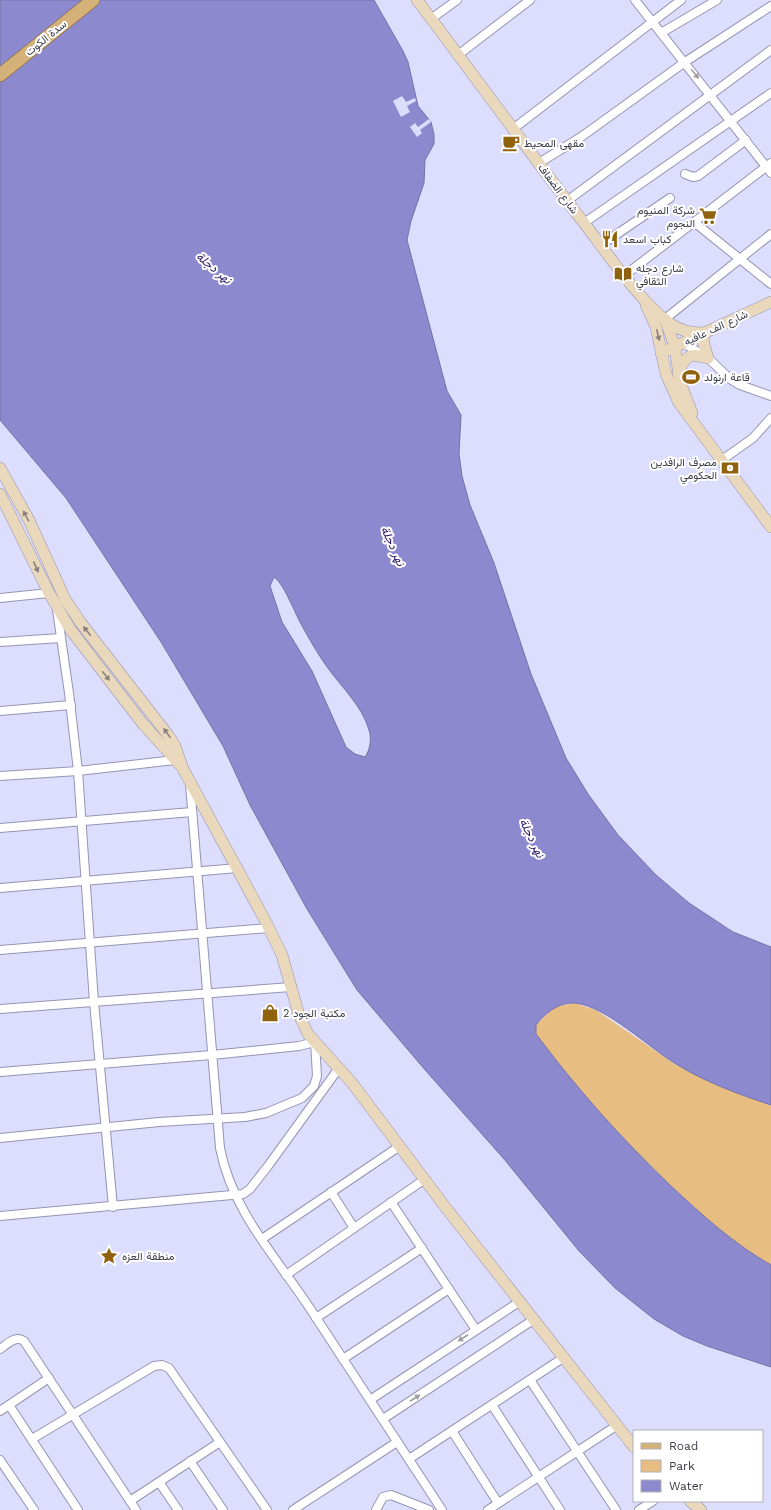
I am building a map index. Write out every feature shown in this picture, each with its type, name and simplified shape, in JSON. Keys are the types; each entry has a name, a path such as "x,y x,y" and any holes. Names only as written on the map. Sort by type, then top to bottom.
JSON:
{"main road":[{"name":"سدة الكوت","path":"0,75 93,0"},
{"name":"شارع الضفاف","path":"417,0 567,201 644,299"},
{"path":"644,299 665,319 682,330 690,333 704,333 704,341 708,358 693,355 686,358 678,372"},
{"path":"644,299 656,327 669,382 679,403 771,527"},
{"name":"شارع الف عافيه","path":"661,353 771,302"},
{"path":"665,319 679,345 678,372 695,423"},
{"path":"0,468 29,520 65,599 81,623 168,735 175,746 179,765"},
{"path":"1,498 49,592 70,629 143,724 179,765 190,781 238,868 282,954 299,1015 315,1042 339,1068 519,1302 633,1446"},
{"path":"691,1502 701,1510"}],"street":[{"path":"431,19 457,0"},
{"path":"458,55 530,0"},
{"path":"625,275 694,222 769,168 635,0"},
{"path":"513,128 681,0"},
{"path":"661,33 717,0"},
{"path":"539,163 581,137 685,62 771,6"},
{"path":"567,201 771,50"},
{"path":"584,223 771,93"},
{"path":"685,174 693,177 698,176 746,140"},
{"path":"601,245 670,198"},
{"path":"694,222 771,284"},
{"path":"665,319 771,234"},
{"path":"679,345 708,358 730,378 750,390 771,396"},
{"path":"722,460 753,438 770,419"},
{"path":"0,598 49,592"},
{"path":"57,607 71,705 78,771 94,1002 113,1207"},
{"path":"0,642 61,638"},
{"path":"0,711 71,705"},
{"path":"0,776 179,765"},
{"path":"190,781 217,1118 223,1165 247,1217 316,1318 442,1510"},
{"path":"0,828 192,812"},
{"path":"0,888 197,873 238,868"},
{"path":"0,950 269,928"},
{"path":"0,1009 291,987"},
{"path":"0,1072 212,1055 299,1046 315,1042 317,1076 314,1086 306,1095 266,1113 245,1117 105,1127 0,1138"},
{"path":"0,1216 236,1196 243,1194 250,1189 339,1068"},
{"path":"262,1239 400,1146"},
{"path":"286,1275 425,1179"},
{"path":"331,1192 354,1228"},
{"path":"392,1202 476,1330"},
{"path":"316,1318 422,1248"},
{"path":"343,1359 449,1289"},
{"path":"370,1400 519,1302"},
{"path":"382,1419 534,1320"},
{"path":"0,1349 15,1339 23,1339 136,1510"},
{"path":"409,1459 563,1358"},
{"path":"32,1439 142,1372 156,1365 162,1365 169,1368 267,1510"},
{"path":"0,1411 49,1378"},
{"path":"530,1380 616,1510"},
{"path":"9,1405 78,1510"},
{"path":"492,1405 560,1510"},
{"path":"488,1510 616,1426"},
{"path":"452,1431 498,1503"},
{"path":"130,1501 220,1442"},
{"path":"293,1510 397,1442"},
{"path":"0,1460 34,1510"},
{"path":"190,1461 223,1510"},
{"path":"159,1482 178,1510"},
{"path":"376,1510 384,1497 391,1495 429,1510"},
{"path":"643,1509 652,1502"}],"green space":[{"path":"574,1003 596,1010 676,1065 710,1082 771,1105 771,1265 744,1248 719,1228 683,1197 653,1168 584,1094 536,1034 536,1025 554,1007"}],"water":[{"name":"نهر دجلة","path":"0,0 374,0 408,62 418,106 431,122 434,134 434,144 425,160 424,183 411,221 407,240 447,391 461,415 459,454 462,476 470,505 494,563 531,674 566,758 588,794 618,835 656,875 689,903 733,932 771,947 771,1105 722,1087 698,1076 665,1057 613,1019 600,1011 587,1006 569,1003 558,1006 544,1016 536,1025 536,1034 584,1094 653,1168 683,1197 719,1228 744,1248 771,1265 771,1367 707,1346 683,1336 654,1319 615,1288 579,1251 504,1159 357,990 307,909 250,805 223,746 161,642 66,498 0,420","holes":["274,577 278,580 318,654 356,704 366,721 370,733 370,741 365,757 355,754 346,747 312,671 282,622 270,586"]}],"pier":[{"path":"402,96 406,102 415,98 416,101 407,106 410,112 401,117 393,101"},
{"path":"429,119 431,122 420,130 422,133 417,137 410,127 415,123 418,127"}],"place":[{"name":"مقهى المحيط","path":"511,143"},
{"name":"شركة المنيوم النجوم","path":"708,216"},
{"name":"كباب اسعد","path":"610,239"},
{"name":"شارع دجله الثقافي","path":"623,274"},
{"name":"قاعة ارنولد","path":"691,377"},
{"name":"مصرف الرافدين الحكومي","path":"730,468"},
{"name":"مكتبة الجود 2","path":"270,1013"},
{"name":"منطقة العزه","path":"109,1256"}]}
